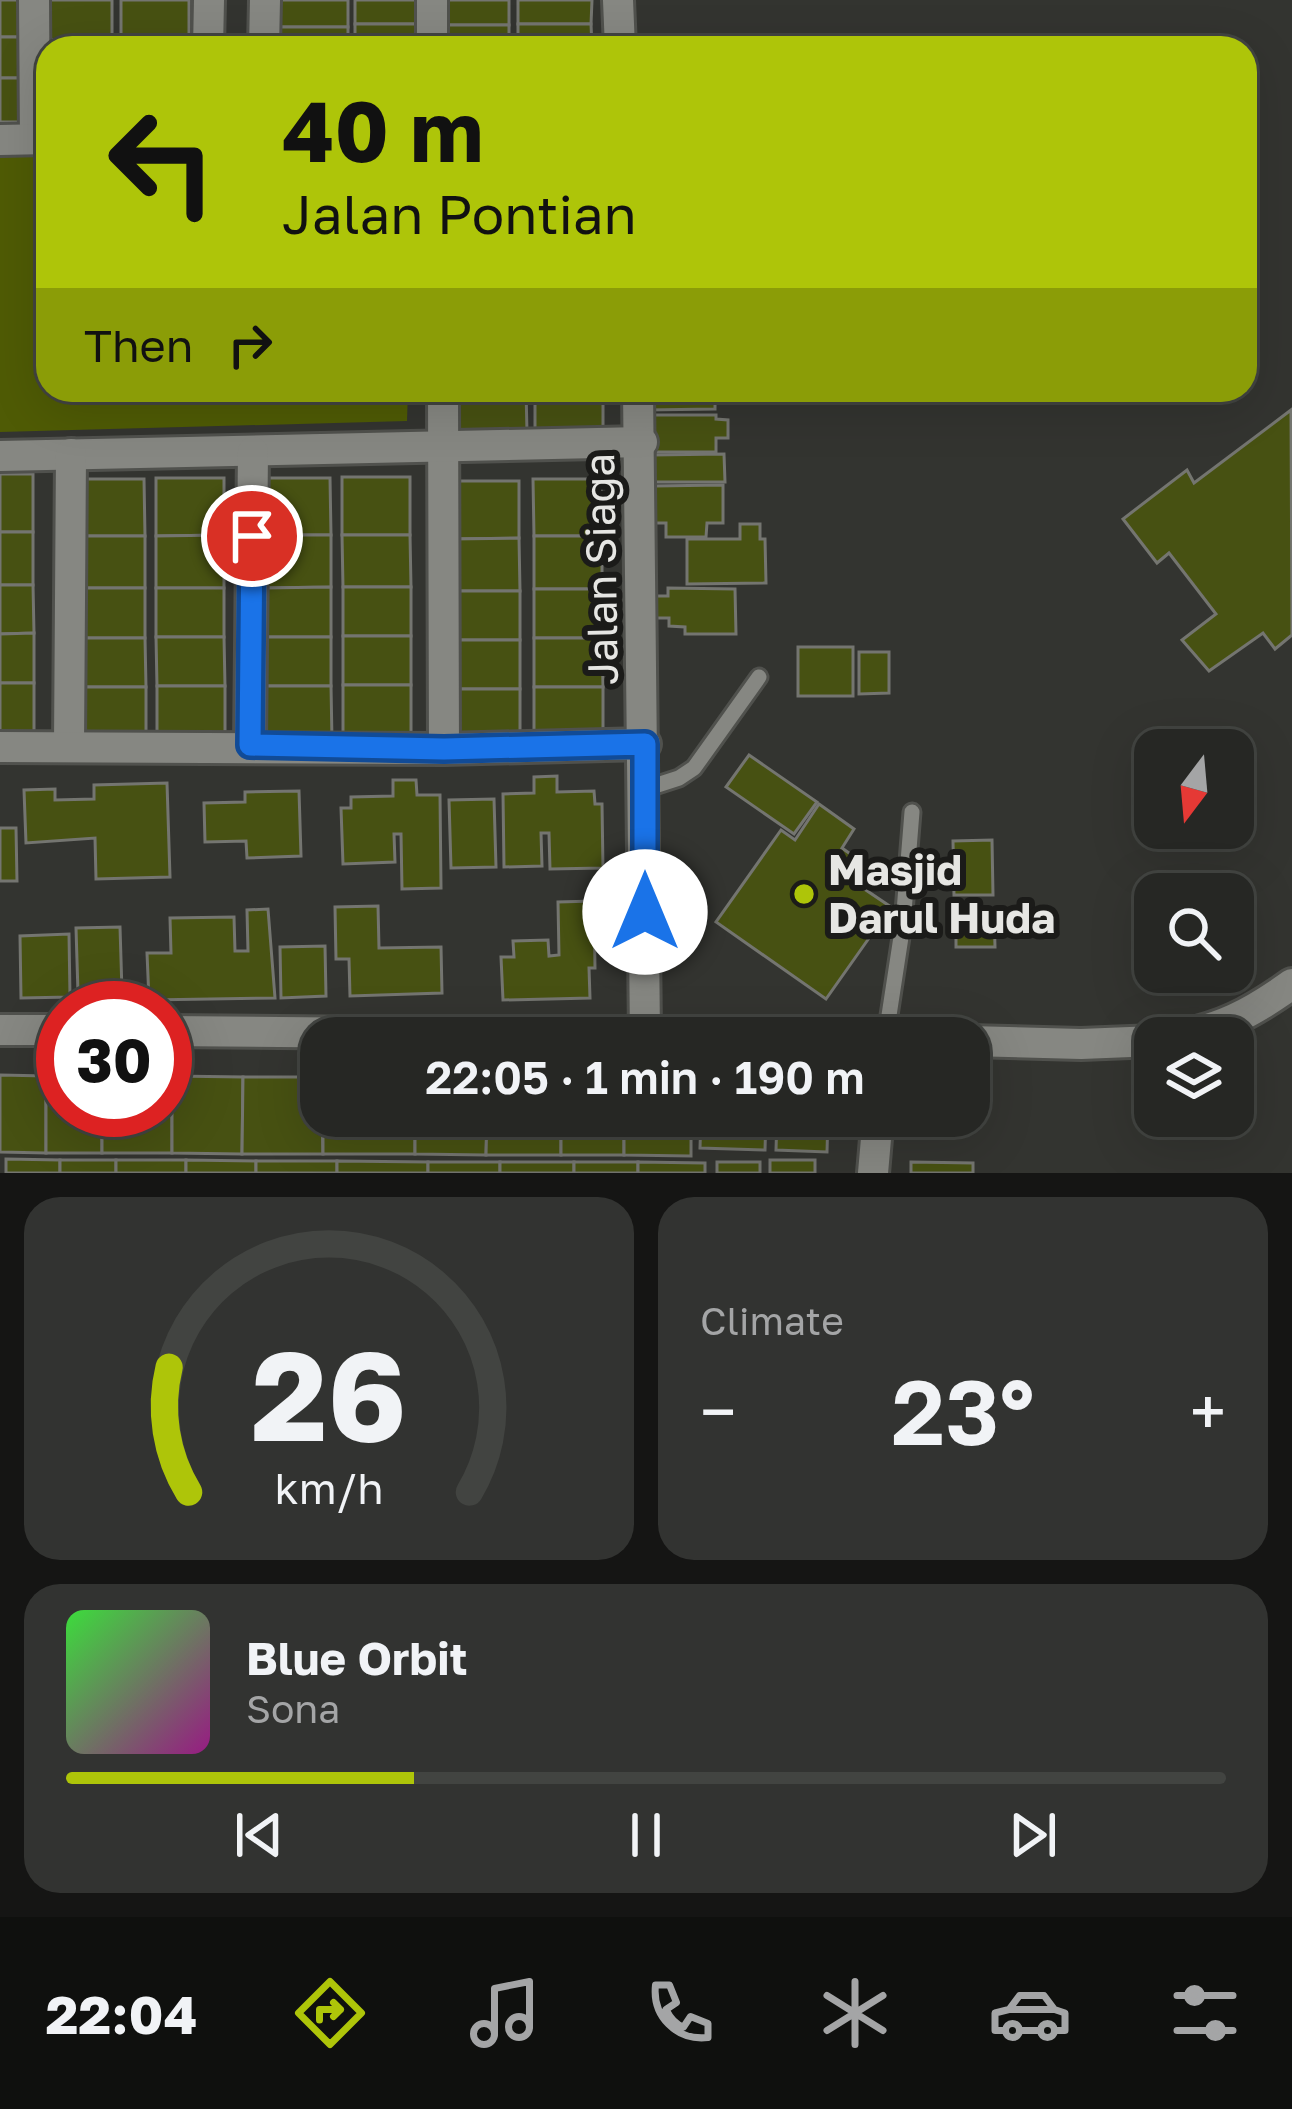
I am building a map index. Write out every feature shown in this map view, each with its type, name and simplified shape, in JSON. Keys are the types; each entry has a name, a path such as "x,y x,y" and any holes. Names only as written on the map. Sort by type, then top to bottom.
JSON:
{"street":[{"path":"34,0 36,36"},
{"path":"208,0 208,36"},
{"path":"264,36 265,0"},
{"path":"432,0 432,36"},
{"path":"618,0 620,36"},
{"path":"0,140 36,139"},
{"path":"443,402 444,749"},
{"name":"Jalan Siaga","path":"639,402 645,1017"},
{"path":"0,457 641,442"},
{"path":"250,745 253,452"},
{"path":"69,746 71,454"},
{"path":"0,747 444,749 645,744"},
{"path":"1243,1017 1292,983"},
{"path":"0,1030 36,1030"},
{"path":"192,1031 300,1032"},
{"path":"990,1042 1134,1041"},
{"path":"873,1173 876,1137"}],"lane":[{"path":"645,789 694,768 760,677"},
{"path":"889,1017 903,924 912,812"}],"green space":[{"path":"36,156 36,402 408,402 407,421 0,432 0,157"}],"building":[{"path":"0,0 29,0 29,37 0,37"},
{"path":"43,0 112,0 112,36 44,36"},
{"path":"121,0 189,0 189,36 121,36"},
{"path":"274,0 348,0 348,27 275,27"},
{"path":"355,0 429,0 429,24 355,24"},
{"path":"435,0 509,0 509,25 435,25"},
{"path":"518,0 592,0 591,24 518,24"},
{"path":"355,24 429,24 429,36 355,36"},
{"path":"518,24 591,24 592,36 518,36"},
{"path":"435,25 509,25 509,36 435,36"},
{"path":"275,27 348,27 348,36 275,36"},
{"path":"0,37 29,37 29,78 0,78"},
{"path":"0,78 29,78 29,122 0,122"},
{"path":"458,402 526,402 527,432 458,432"},
{"path":"535,402 603,402 603,434 535,434"},
{"path":"645,402 715,402 715,409 645,410"},
{"path":"1291,410 1292,635 1275,649 1263,633 1209,671 1182,640 1216,614 1169,553 1157,563 1123,519 1187,470 1194,483"},
{"path":"647,415 716,415 716,419 728,420 728,438 716,438 716,452 647,452"},
{"path":"724,454 725,482 653,482 652,455"},
{"path":"0,474 33,474 33,532 0,532"},
{"path":"342,477 410,477 410,535 342,535"},
{"path":"156,478 224,478 224,535 156,536"},
{"path":"263,478 330,478 331,535 263,535"},
{"path":"76,479 144,479 145,536 77,536"},
{"path":"533,479 601,479 602,536 534,536"},
{"path":"451,481 519,481 519,538 451,539"},
{"path":"723,485 723,523 707,523 706,537 666,537 666,523 655,523 654,486"},
{"path":"740,524 760,524 766,583 687,584 687,539 740,539"},
{"path":"0,532 33,532 33,585 0,585"},
{"path":"224,535 224,588 156,588 156,536"},
{"path":"263,535 331,535 331,587 263,588"},
{"path":"342,535 410,535 411,587 343,587"},
{"path":"77,536 145,536 145,588 77,588"},
{"path":"534,536 602,536 602,589 534,589"},
{"path":"519,538 520,591 452,591 451,539"},
{"path":"0,585 33,585 34,633 0,634"},
{"path":"331,587 331,637 263,637 263,588"},
{"path":"343,587 411,587 411,636 343,636"},
{"path":"77,588 145,588 145,638 77,638"},
{"path":"156,588 224,588 224,637 156,637"},
{"path":"668,588 735,589 736,634 685,634 685,627 669,626 669,618 649,618 649,596 668,596"},
{"path":"534,589 602,589 602,638 534,638"},
{"path":"452,591 520,591 520,640 452,640"},
{"path":"34,633 34,683 0,683 0,634"},
{"path":"343,636 411,636 411,685 343,685"},
{"path":"156,637 224,637 225,686 157,686"},
{"path":"263,637 331,637 331,686 263,686"},
{"path":"77,638 145,638 146,687 77,687"},
{"path":"534,638 602,638 603,687 534,687"},
{"path":"452,640 520,640 520,689 452,689"},
{"path":"798,647 853,647 853,696 798,696"},
{"path":"859,652 889,652 889,693 859,694"},
{"path":"0,683 34,683 34,737 0,737"},
{"path":"343,685 411,685 411,740 343,740"},
{"path":"157,686 225,686 225,740 157,741"},
{"path":"263,686 331,686 332,740 264,740"},
{"path":"77,687 146,687 146,741 77,741"},
{"path":"534,687 603,687 603,742 534,741"},
{"path":"452,689 520,689 520,744 452,744"},
{"path":"749,755 817,802 794,834 726,787"},
{"path":"557,776 557,792 594,791 595,804 602,804 603,868 550,869 549,833 541,833 542,866 504,867 503,794 534,793 534,777"},
{"path":"393,780 416,780 417,795 440,795 441,888 402,889 401,834 394,834 395,862 343,864 341,808 351,808 351,797 393,796"},
{"path":"167,783 170,877 96,879 95,838 26,843 24,790 55,789 55,800 94,799 94,785"},
{"path":"299,791 301,856 247,858 246,841 205,842 204,803 245,802 245,792"},
{"path":"494,799 496,867 451,868 449,800"},
{"name":"Masjid Darul Huda","path":"819,804 854,829 842,848 866,865 854,882 891,907 826,999 716,922 781,830 795,840"},
{"path":"0,828 16,828 17,881 0,881"},
{"path":"992,840 993,895 954,895 953,841"},
{"path":"594,901 595,968 589,968 590,998 503,1000 501,957 514,957 513,941 548,940 549,956 559,955 558,902"},
{"path":"378,906 379,948 441,947 442,993 350,996 349,959 336,959 335,907"},
{"path":"268,909 275,998 192,999 192,981 148,981 147,953 171,953 170,918 234,917 235,951 248,951 247,910"},
{"path":"994,910 995,947 956,947 956,911"},
{"path":"120,927 122,981 78,981 76,928"},
{"path":"69,934 70,981 36,981 36,998 21,998 20,936"},
{"path":"325,946 326,996 281,998 280,947"},
{"path":"0,1075 36,1076 36,1137 46,1137 46,1153 0,1152"},
{"path":"192,1076 243,1077 242,1154 172,1153 172,1137 192,1137"},
{"path":"243,1077 300,1077 300,1137 323,1137 323,1154 242,1154"},
{"path":"46,1137 102,1137 102,1153 46,1153"},
{"path":"102,1137 172,1137 172,1153 102,1153"},
{"path":"323,1137 415,1137 415,1154 323,1154"},
{"path":"415,1137 486,1137 486,1155 415,1154"},
{"path":"486,1137 561,1137 561,1155 486,1155"},
{"path":"561,1137 624,1137 624,1155 561,1155"},
{"path":"624,1137 691,1137 691,1156 624,1155"},
{"path":"700,1137 765,1137 765,1150 700,1148"},
{"path":"776,1137 827,1137 827,1152 776,1150"},
{"path":"6,1159 60,1160 60,1173 6,1173"},
{"path":"60,1160 116,1160 116,1173 60,1173"},
{"path":"116,1160 186,1160 186,1173 116,1173"},
{"path":"186,1160 256,1161 256,1173 186,1173"},
{"path":"770,1160 815,1160 815,1173 770,1173"},
{"path":"256,1161 337,1161 337,1173 256,1173"},
{"path":"337,1161 428,1162 428,1173 337,1173"},
{"path":"428,1162 500,1162 500,1173 428,1173"},
{"path":"500,1162 574,1162 574,1173 500,1173"},
{"path":"574,1162 638,1162 638,1173 574,1173"},
{"path":"638,1162 705,1163 705,1173 638,1173"},
{"path":"717,1162 760,1162 760,1173 717,1173"},
{"path":"911,1162 973,1163 973,1173 911,1173"}],"place":[{"name":"Masjid Darul Huda","path":"804,894"}],"route":[{"path":"252,536 250,745 444,749 645,744 645,912"}]}
